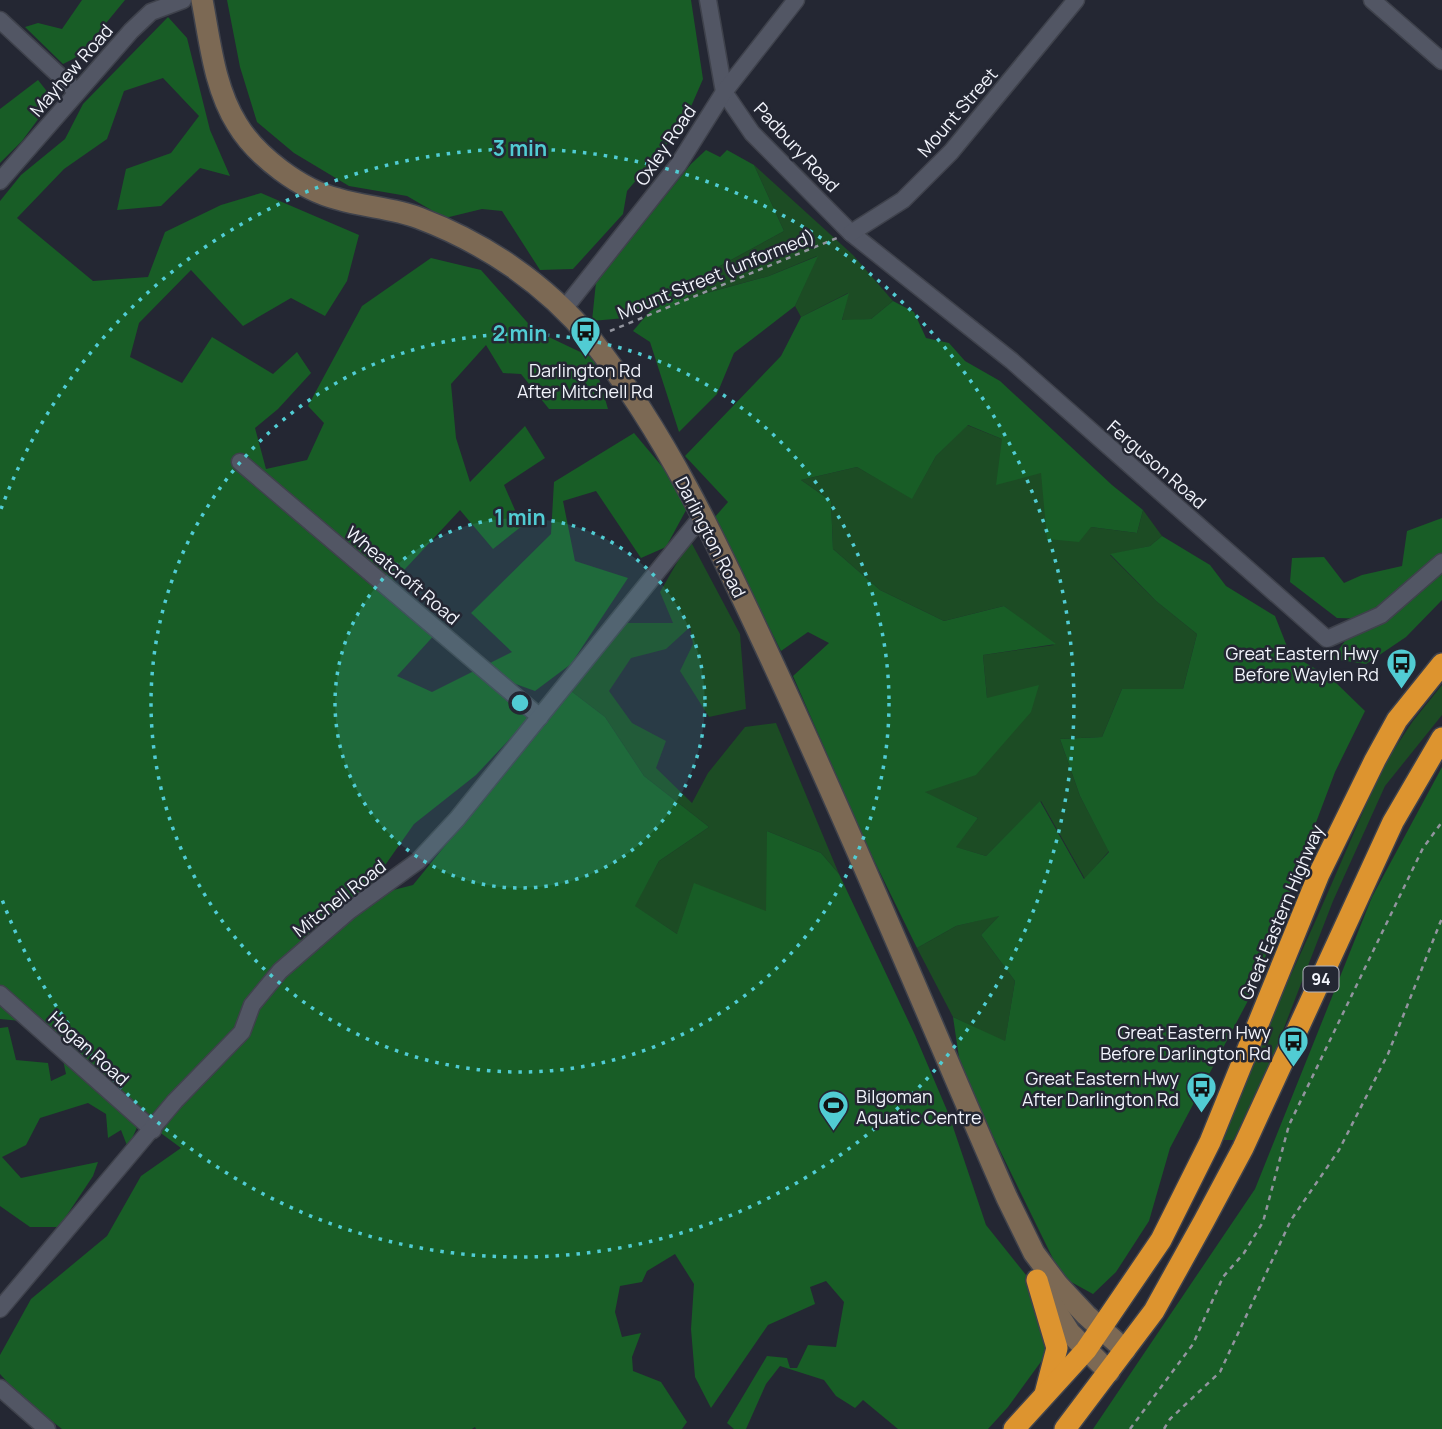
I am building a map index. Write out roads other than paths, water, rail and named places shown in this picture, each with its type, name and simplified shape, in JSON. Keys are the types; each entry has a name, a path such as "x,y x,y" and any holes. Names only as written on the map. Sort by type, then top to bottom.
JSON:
{"highway":[{"name":"Great Eastern Highway","path":"1014,1429 1086,1350 1161,1240 1210,1142 1319,874 1374,760 1398,720 1442,664"},
{"name":"94","path":"1065,1429 1154,1311 1243,1148 1393,822 1442,738"},
{"path":"1037,1280 1057,1348 1045,1396"}],"street":[{"name":"Mayhew Road","path":"0,181 131,31 151,12 183,0"},
{"name":"Darlington Road","path":"202,0 219,86 228,107 245,136 274,165 300,182 333,198 416,216 479,245 564,309 628,390 703,515 803,729 1007,1198 1034,1253 1058,1285 1125,1350"},
{"name":"Padbury Road","path":"708,0 724,92 752,133 851,233"},
{"name":"Oxley Road","path":"564,309 678,165 724,92 796,0"},
{"name":"Mount Street","path":"851,233 903,200 951,152 1076,0"},
{"path":"1372,0 1442,61"},
{"path":"0,20 78,92"},
{"name":"Ferguson Road","path":"851,233 1012,362 1326,639 1381,615 1442,562"},
{"name":"Wheatcroft Road","path":"240,463 540,717"},
{"name":"Mitchell Road","path":"0,1309 175,1101 242,1032 252,1006 280,971 349,911 418,861 457,818 703,515"},
{"name":"Hogan Road","path":"0,994 153,1130"},
{"name":"Darlington Road","path":"1034,1253 1037,1280 1055,1312 1086,1350 1109,1372"},
{"path":"0,1388 47,1429"}],"place":[{"name":"Darlington Rd After Mitchell Rd","path":"585,359"},
{"name":"Great Eastern Hwy Before Waylen Rd","path":"1402,690"},
{"name":"Great Eastern Hwy Before Darlington Rd","path":"1294,1069"},
{"name":"Great Eastern Hwy After Darlington Rd","path":"1202,1115"},
{"name":"Bilgoman Aquatic Centre","path":"833,1133"}]}
